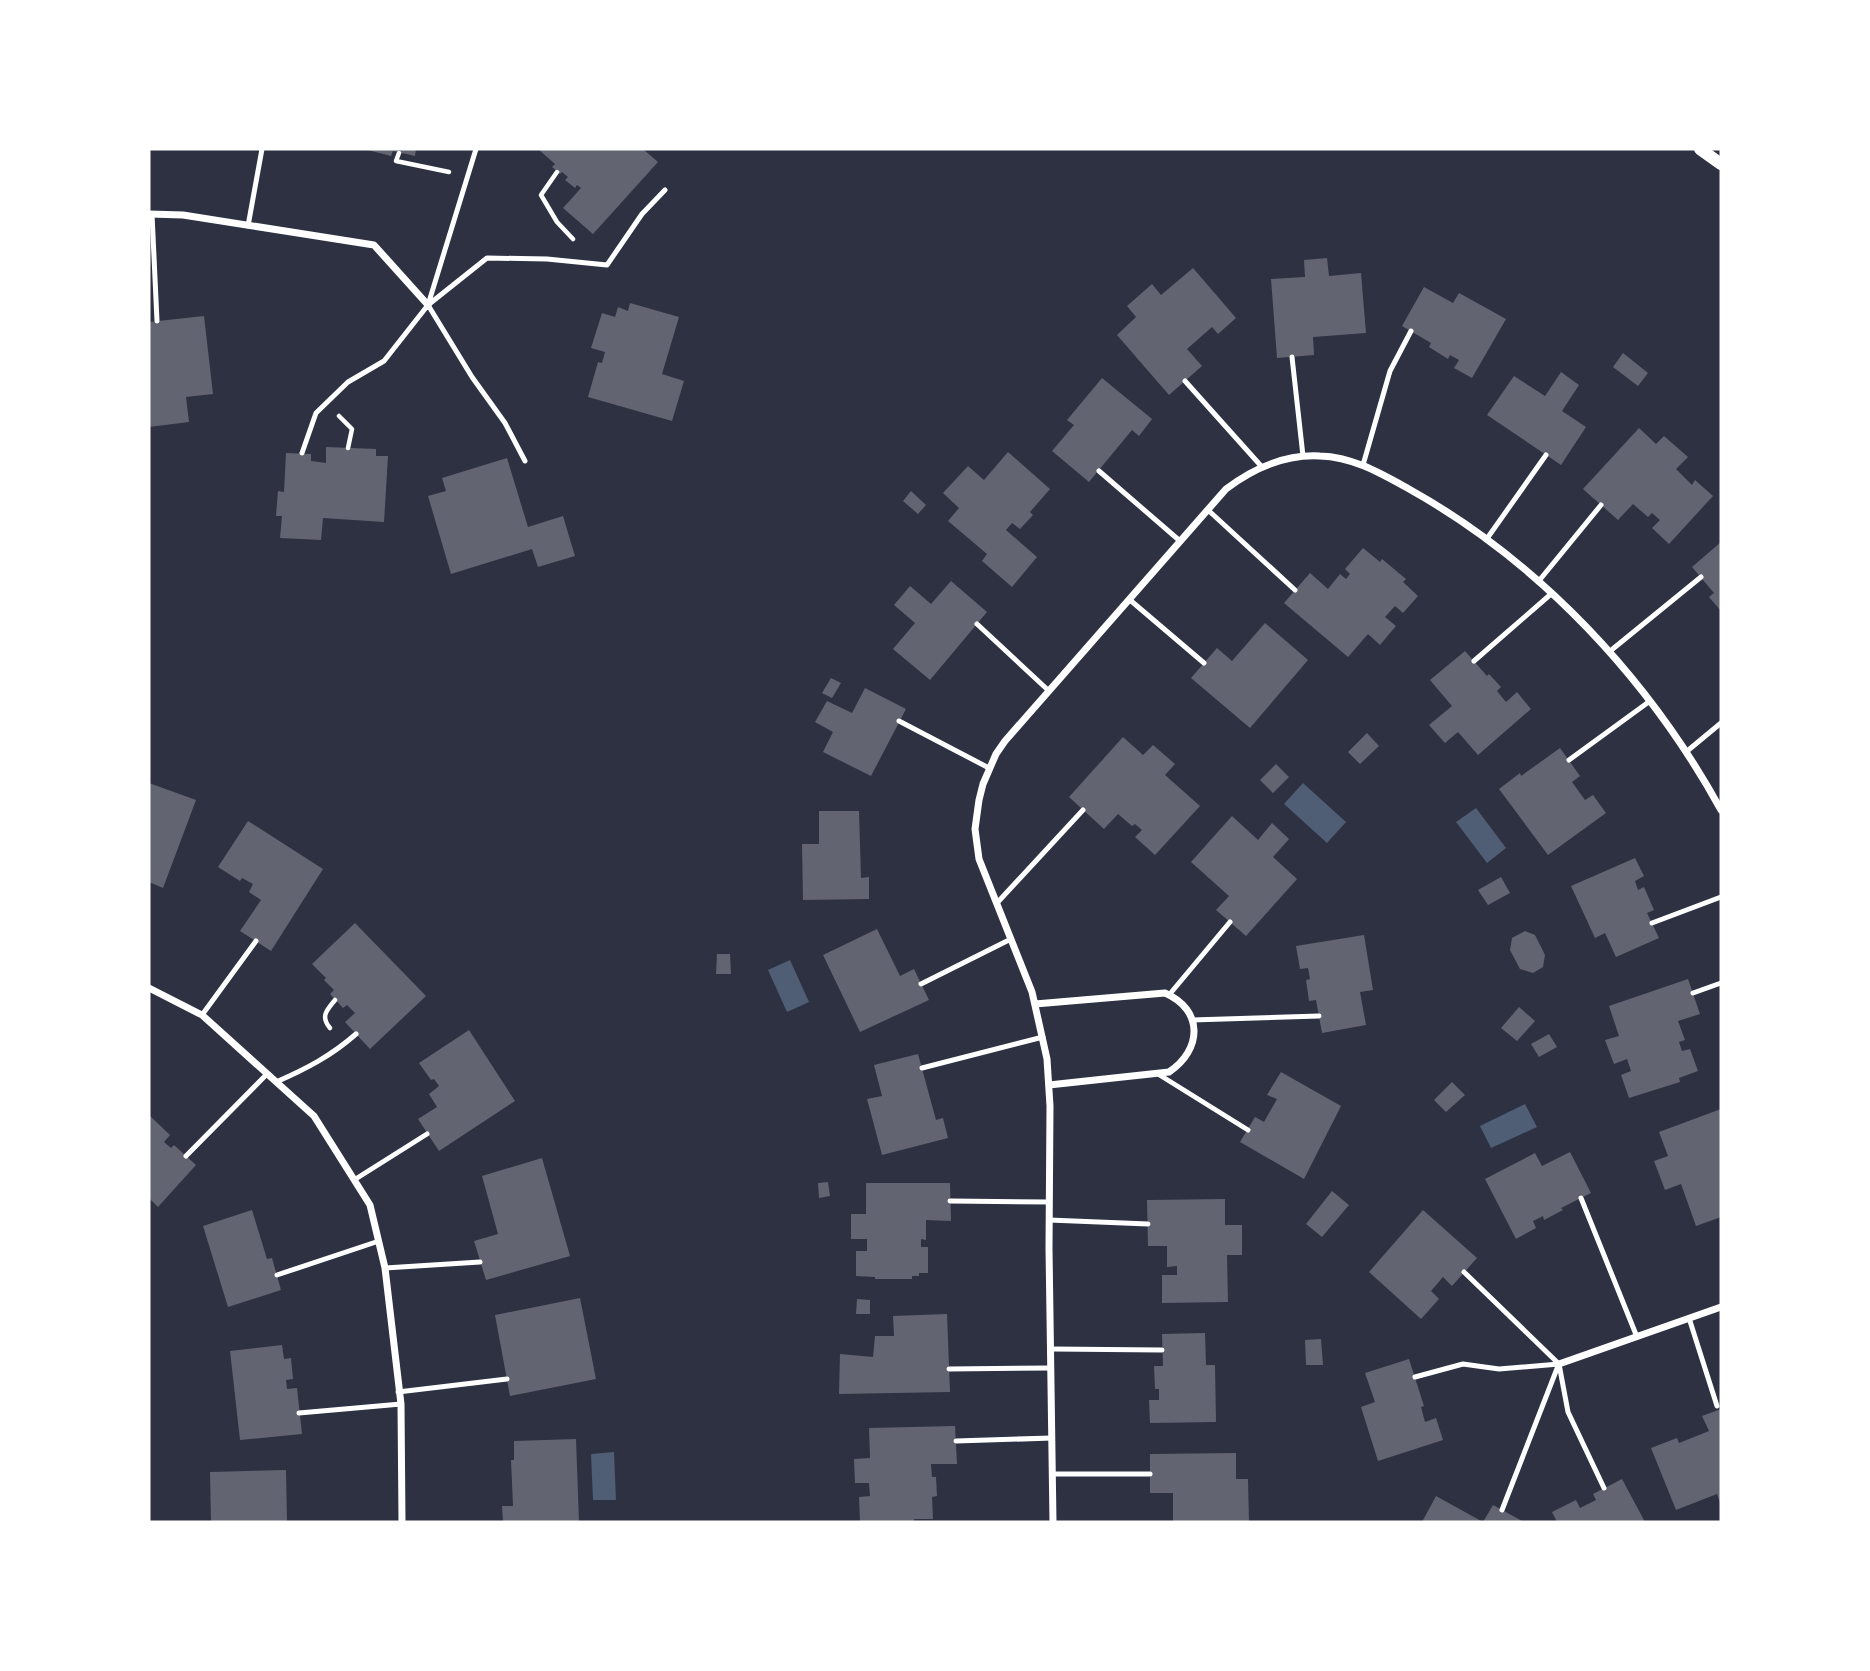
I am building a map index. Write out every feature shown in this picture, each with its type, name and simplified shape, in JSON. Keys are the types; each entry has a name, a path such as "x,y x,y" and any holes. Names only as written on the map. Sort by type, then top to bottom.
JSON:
{"street":[{"path":"1700,149 1721,164"},
{"path":"150,214 183,215 374,245 428,305"},
{"path":"1053,1522 1049,1085 1043,1037 1035,1004 979,859 975,829 979,800 989,768 1005,741 1226,489 1275,462 1303,456 1334,457 1363,465 1421,496 1486,540 1538,582 1609,652 1650,701 1686,752 1721,810"},
{"path":"149,988 202,1015 314,1116 370,1205 385,1268 401,1405 402,1522"},
{"path":"1035,1004 1158,992 1182,1003 1192,1020 1194,1040 1186,1058 1169,1072 1049,1085"},
{"path":"1559,1364 1721,1307"}],"lane":[{"path":"248,226 262,149"},
{"path":"476,149 428,305 472,377 505,423 525,461"},
{"path":"302,453 316,413 348,382 384,361 428,305 487,258 547,259 607,265 642,214 665,190"},
{"path":"150,214 158,321"},
{"path":"1363,465 1390,371 1411,331"},
{"path":"1292,357 1303,456"},
{"path":"1185,381 1262,467"},
{"path":"1486,540 1546,455"},
{"path":"1099,471 1180,541"},
{"path":"1538,582 1601,505"},
{"path":"1208,510 1296,590"},
{"path":"1609,652 1701,577"},
{"path":"1474,661 1551,594"},
{"path":"1130,600 1204,663"},
{"path":"977,624 1049,691"},
{"path":"1569,760 1650,701"},
{"path":"899,721 989,768"},
{"path":"1686,752 1721,723"},
{"path":"997,903 1083,810"},
{"path":"1652,923 1721,897"},
{"path":"1169,995 1230,922"},
{"path":"921,984 1011,939"},
{"path":"202,1015 256,941"},
{"path":"1693,993 1721,984"},
{"path":"1192,1020 1319,1016"},
{"path":"276,1082 317,1064 356,1034"},
{"path":"922,1068 1043,1037"},
{"path":"186,1156 267,1074"},
{"path":"1157,1074 1248,1130"},
{"path":"354,1180 427,1134"},
{"path":"1581,1198 1637,1337"},
{"path":"950,1201 1049,1202"},
{"path":"1049,1220 1148,1224"},
{"path":"277,1275 379,1241"},
{"path":"385,1268 480,1262"},
{"path":"1464,1272 1559,1364 1568,1412 1604,1488"},
{"path":"1689,1318 1717,1406"},
{"path":"1051,1349 1162,1350"},
{"path":"1415,1377 1463,1364 1499,1369 1559,1364"},
{"path":"1503,1510 1559,1364"},
{"path":"949,1369 1051,1368"},
{"path":"398,1392 507,1379"},
{"path":"299,1412 401,1405"},
{"path":"956,1441 1052,1438"},
{"path":"1053,1474 1150,1474"}],"path":[{"path":"399,152 396,161 468,176"},
{"path":"557,172 541,195 557,222 594,264"},
{"path":"325,404 352,429 348,448"},
{"path":"335,1000 324,1013 324,1021 343,1045"}],"water":[{"path":"1303,783 1346,822 1327,843 1284,804"},
{"path":"1476,808 1506,848 1487,863 1456,822"},
{"path":"790,960 809,1002 787,1012 768,970"},
{"path":"1525,1104 1537,1127 1491,1148 1480,1126"},
{"path":"614,1452 616,1500 593,1500 591,1454"}],"building":[{"path":"364,149 416,149 415,156 393,151 391,156"},
{"path":"538,149 643,149 658,162 593,234 563,208 581,188 577,185 575,188 565,180 568,177 552,167 555,164"},
{"path":"1327,258 1329,276 1361,273 1366,333 1313,337 1314,355 1277,358 1271,279 1305,277 1304,260"},
{"path":"1193,268 1236,318 1218,334 1212,327 1187,349 1202,366 1169,395 1117,335 1136,317 1127,306 1152,284 1161,295"},
{"path":"1424,287 1453,303 1459,293 1506,319 1472,378 1454,368 1459,360 1450,355 1448,359 1429,347 1431,343 1402,326"},
{"path":"630,303 679,317 662,374 684,381 672,421 588,397 598,362 602,363 605,352 591,348 602,313 615,317 618,307 628,311"},
{"path":"204,316 213,394 186,397 189,422 149,427 149,322"},
{"path":"1623,353 1648,373 1638,386 1613,367"},
{"path":"1561,372 1579,385 1562,411 1586,427 1561,465 1487,415 1514,376 1545,396"},
{"path":"1102,378 1152,419 1139,436 1132,430 1089,482 1052,451 1074,425 1067,420"},
{"path":"1639,428 1656,444 1664,436 1688,457 1676,469 1692,485 1695,480 1713,496 1669,544 1652,528 1660,520 1652,513 1648,517 1633,504 1618,520 1583,489"},
{"path":"326,447 376,449 376,456 388,456 384,522 323,518 321,540 280,538 282,516 276,516 278,491 284,492 286,453 311,454 311,461 326,463"},
{"path":"1008,452 1050,489 1030,512 1033,515 1020,529 1012,523 1006,530 1037,557 1012,587 982,561 987,554 948,521 959,508 943,493 968,466 984,480"},
{"path":"507,458 528,527 563,516 575,556 538,567 532,549 451,574 428,496 446,491 442,478"},
{"path":"911,491 926,505 918,514 903,501"},
{"path":"1721,542 1721,611 1709,597 1714,593 1692,567"},
{"path":"1363,548 1380,562 1382,559 1406,579 1403,582 1418,596 1403,613 1395,606 1385,617 1396,626 1380,645 1368,634 1348,657 1284,603 1310,573 1328,589 1340,574 1346,579 1350,574 1345,569"},
{"path":"951,581 987,612 930,680 893,649 915,623 894,605 910,586 931,604"},
{"path":"1265,623 1308,660 1250,728 1191,678 1217,648 1232,661"},
{"path":"1465,651 1487,676 1489,674 1501,687 1497,691 1506,702 1517,692 1531,709 1478,755 1458,732 1445,743 1429,725 1452,706 1430,680"},
{"path":"831,678 841,683 832,698 822,693"},
{"path":"865,688 906,709 871,776 823,752 833,732 815,722 827,701 852,713"},
{"path":"1367,733 1379,746 1360,764 1348,752"},
{"path":"1123,737 1143,755 1153,745 1175,764 1165,775 1200,806 1155,855 1135,837 1142,830 1135,824 1132,826 1118,814 1104,829 1069,797"},
{"path":"1560,748 1580,776 1572,782 1585,800 1593,795 1606,813 1548,855 1499,789"},
{"path":"1276,764 1289,777 1273,793 1260,780"},
{"path":"149,783 196,800 163,888 149,882"},
{"path":"819,811 859,811 861,878 869,877 869,899 803,900 802,844 819,844"},
{"path":"1232,816 1258,840 1272,823 1289,839 1273,857 1297,879 1246,936 1216,910 1229,896 1191,862"},
{"path":"248,821 323,869 271,951 240,931 261,900 249,892 253,884 242,878 240,881 218,867"},
{"path":"1635,858 1644,876 1635,881 1638,890 1644,887 1654,910 1647,913 1659,938 1616,957 1605,933 1595,938 1571,886"},
{"path":"1501,877 1510,893 1488,905 1478,890"},
{"path":"355,923 426,996 370,1049 345,1022 355,1013 347,1005 343,1008 330,994 334,990 312,964"},
{"path":"877,929 900,976 914,969 929,1000 860,1032 823,955"},
{"path":"1525,931 1535,935 1545,955 1543,967 1533,973 1520,969 1510,950 1512,938"},
{"path":"1364,935 1373,990 1360,992 1366,1025 1322,1033 1316,1000 1309,1001 1306,980 1310,979 1308,968 1300,969 1296,946"},
{"path":"717,954 730,954 731,974 716,974"},
{"path":"1688,979 1700,1014 1678,1021 1685,1040 1679,1042 1682,1051 1690,1049 1698,1071 1679,1078 1680,1082 1629,1098 1621,1075 1631,1071 1627,1059 1614,1064 1605,1040 1619,1036 1609,1006"},
{"path":"1519,1007 1535,1021 1517,1041 1501,1028"},
{"path":"469,1030 515,1101 439,1151 418,1119 437,1107 429,1094 439,1086 419,1063"},
{"path":"1549,1034 1557,1047 1539,1057 1531,1044"},
{"path":"918,1054 936,1120 943,1118 948,1138 882,1155 867,1099 882,1096 874,1065"},
{"path":"1281,1072 1341,1106 1304,1179 1240,1142 1255,1117 1264,1122 1277,1099 1267,1095"},
{"path":"1452,1082 1465,1095 1446,1112 1434,1100"},
{"path":"1721,1109 1721,1217 1696,1226 1681,1184 1665,1190 1654,1161 1668,1156 1659,1132"},
{"path":"149,1115 170,1135 164,1142 171,1148 174,1145 196,1165 158,1207 149,1198"},
{"path":"1570,1152 1591,1193 1544,1220 1543,1216 1533,1221 1536,1228 1516,1239 1485,1179 1535,1153 1542,1166"},
{"path":"542,1158 570,1256 486,1280 474,1241 498,1234 482,1176"},
{"path":"828,1182 830,1196 819,1198 818,1183"},
{"path":"866,1183 950,1183 951,1221 926,1220 926,1240 921,1239 921,1247 928,1247 928,1273 919,1273 919,1276 912,1276 912,1279 856,1276 856,1251 867,1251 867,1239 851,1239 851,1214 866,1214"},
{"path":"1332,1191 1349,1205 1322,1237 1306,1224"},
{"path":"1225,1199 1225,1225 1242,1225 1242,1255 1227,1255 1228,1302 1162,1303 1162,1275 1177,1275 1177,1266 1167,1267 1167,1246 1148,1246 1147,1200"},
{"path":"252,1210 267,1259 272,1258 281,1290 228,1307 203,1226"},
{"path":"1423,1210 1477,1258 1452,1286 1443,1277 1431,1291 1439,1299 1421,1319 1369,1272"},
{"path":"580,1298 596,1379 510,1396 495,1315"},
{"path":"857,1299 870,1300 870,1314 856,1314"},
{"path":"947,1314 950,1392 839,1394 840,1354 873,1357 875,1336 894,1336 893,1316"},
{"path":"1205,1333 1206,1365 1215,1365 1216,1422 1150,1423 1149,1400 1159,1400 1159,1389 1155,1389 1154,1366 1163,1366 1162,1334"},
{"path":"1321,1339 1323,1365 1306,1365 1305,1340"},
{"path":"282,1345 284,1359 291,1358 293,1379 286,1380 287,1389 297,1388 302,1434 240,1440 230,1351"},
{"path":"1409,1359 1424,1406 1421,1407 1425,1422 1436,1418 1443,1440 1378,1461 1361,1407 1375,1402 1365,1373"},
{"path":"1721,1409 1721,1505 1717,1494 1676,1510 1651,1448 1677,1438 1679,1443 1709,1431 1702,1416"},
{"path":"955,1426 957,1464 931,1464 932,1477 936,1477 937,1496 932,1497 933,1519 914,1519 914,1522 860,1522 859,1497 870,1496 869,1483 855,1483 854,1459 870,1458 869,1428"},
{"path":"576,1439 579,1522 503,1522 502,1506 513,1506 511,1460 514,1460 514,1441"},
{"path":"1236,1453 1236,1479 1248,1479 1249,1522 1173,1522 1173,1493 1150,1493 1150,1454"},
{"path":"286,1470 287,1522 211,1522 210,1472"},
{"path":"1622,1479 1645,1522 1557,1522 1552,1512 1576,1500 1580,1508 1596,1500 1593,1494"},
{"path":"1436,1496 1483,1522 1422,1522"},
{"path":"1493,1505 1524,1522 1483,1522"}]}
